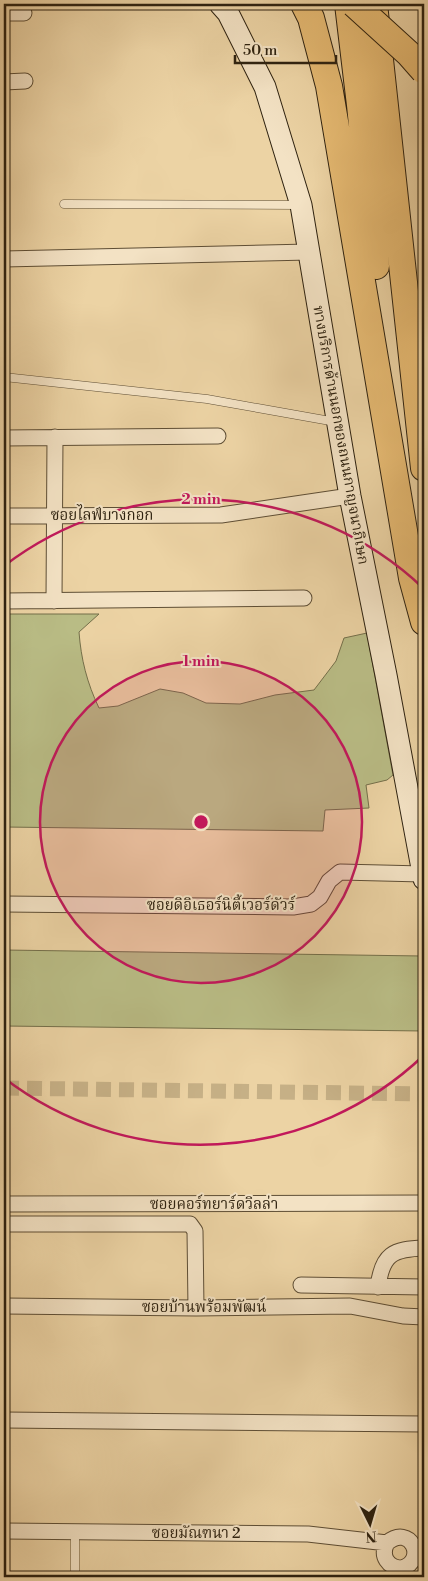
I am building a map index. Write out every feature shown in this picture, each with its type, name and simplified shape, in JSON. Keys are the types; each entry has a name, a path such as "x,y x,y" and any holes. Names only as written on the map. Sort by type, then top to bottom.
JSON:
{"highway":[{"path":"304,4 311,18 329,86 412,578 424,622"},
{"path":"348,4 379,301 378,377"},
{"path":"354,4 409,54 424,71"},
{"path":"374,4 424,468"},
{"path":"405,288 424,356"}],"main road":[{"name":"ทางบริการด้านนอกของถนนกาญจนาภิเษก","path":"220,4 228,14 265,87 301,204 350,496 424,876"}],"street":[{"path":"4,13 24,13"},
{"path":"4,82 25,81"},
{"path":"4,259 309,252"},
{"path":"4,438 218,436"},
{"path":"54,601 55,437"},
{"name":"ซอยไลฟ์บางกอก","path":"4,516 221,515 350,496"},
{"path":"4,601 304,598"},
{"name":"ซอยดิอิเธอร์นิตี้เวอร์ดัวร์","path":"4,904 293,907 311,904 320,898 328,881 340,872 424,876"},
{"name":"ซอยคอร์ทยาร์ดวิลล่า","path":"4,1204 424,1203"},
{"path":"4,1224 190,1224 195,1230 196,1308"},
{"path":"378,1286 380,1270 396,1252 406,1249 424,1248"},
{"path":"302,1285 424,1287"},
{"name":"ซอยบ้านพร้อมพัฒน์","path":"4,1306 196,1308 350,1306 403,1316 424,1317"},
{"name":"ซอยบ้านพร้อมพัฒน์","path":"403,1316 424,1325"},
{"path":"4,1420 424,1424"},
{"name":"ซอยมัณฑนา 2","path":"4,1531 308,1534 387,1543 400,1537 405,1538 419,1551 412,1563 401,1573 388,1562 384,1552 387,1543"}],"lane":[{"path":"64,204 301,204"},
{"path":"4,377 207,399 338,423"},
{"path":"75,1532 75,1577"}],"green space":[{"path":"4,614 99,614 79,632 85,671 99,708 118,706 160,689 183,693 206,703 240,704 275,695 314,690 336,661 344,638 367,633 393,775 387,780 366,785 369,808 325,810 323,831 4,827"},
{"path":"4,950 422,956 424,968 424,1031 4,1026"}],"tunnel":[{"path":"4,1088 424,1094"}]}
